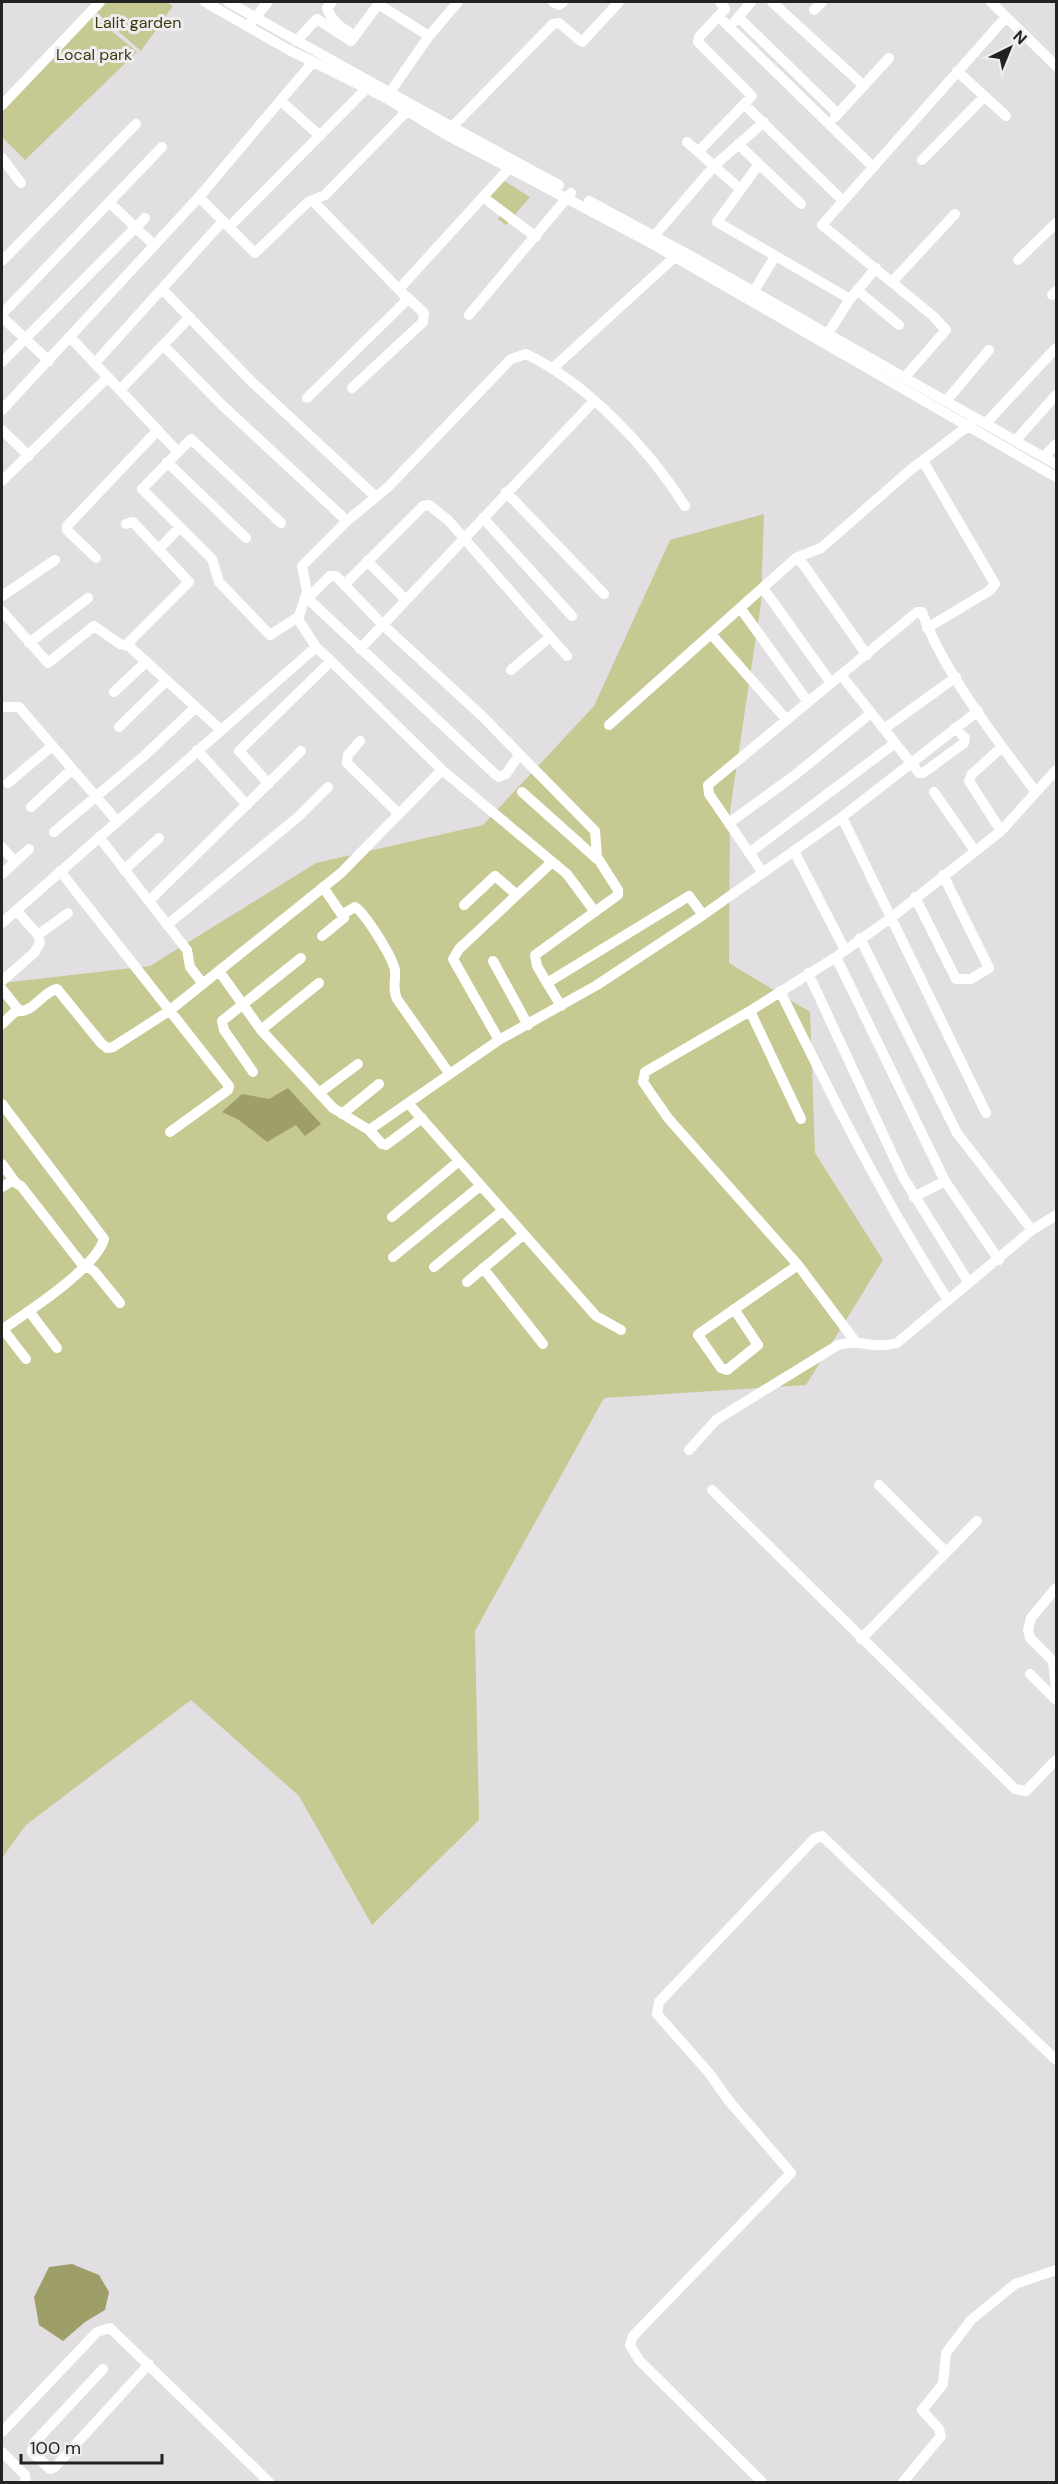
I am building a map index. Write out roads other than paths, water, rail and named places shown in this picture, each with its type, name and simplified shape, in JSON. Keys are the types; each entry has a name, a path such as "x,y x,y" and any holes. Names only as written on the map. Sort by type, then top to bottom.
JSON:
{"street":[{"path":"2,105 100,2"},
{"path":"228,2 449,130 1056,464"},
{"path":"248,26 268,2"},
{"path":"332,2 327,8 329,14 340,26 355,34"},
{"path":"388,94 429,36 458,2"},
{"path":"553,2 559,5 563,2"},
{"path":"449,130 553,24 559,24 582,42 619,2"},
{"path":"698,152 752,95 698,40 725,7 720,2"},
{"path":"729,28 751,2"},
{"path":"772,2 864,86"},
{"path":"991,2 1056,66"},
{"path":"210,3 313,62 366,89 388,94 408,110 449,130"},
{"path":"296,41 317,19 350,41 379,3 429,36"},
{"path":"719,17 872,166"},
{"path":"738,17 838,114"},
{"path":"905,377 946,330 876,268 822,226 842,200 1006,17"},
{"path":"828,124 889,58"},
{"path":"2,410 200,196 313,62"},
{"path":"957,71 1006,116"},
{"path":"95,363 162,289 226,224 320,136 366,89"},
{"path":"922,160 984,97"},
{"path":"281,101 320,136"},
{"path":"745,105 842,200"},
{"path":"200,196 255,253 308,202 325,195 408,110"},
{"path":"654,236 715,165 764,122"},
{"path":"2,261 136,124"},
{"path":"687,142 739,188"},
{"path":"738,144 801,204"},
{"path":"49,361 2,315 162,147"},
{"path":"2,158 21,183"},
{"path":"759,164 739,188 717,222 774,258 850,299"},
{"path":"399,289 512,165"},
{"path":"570,195 654,236 678,254"},
{"path":"469,315 570,195"},
{"path":"483,197 536,237"},
{"path":"313,201 424,314 423,322 352,388"},
{"path":"109,202 154,245"},
{"path":"892,282 956,214"},
{"path":"2,362 145,218"},
{"path":"1018,260 1056,223"},
{"path":"553,368 678,254"},
{"path":"751,296 774,258"},
{"path":"825,338 850,299 876,268"},
{"path":"162,289 250,380 376,497"},
{"path":"857,290 899,325"},
{"path":"307,399 407,301 407,297"},
{"path":"120,390 190,317"},
{"path":"71,338 177,451"},
{"path":"825,338 905,377 946,401 1056,477"},
{"path":"163,345 222,405 347,521"},
{"path":"609,725 798,557 821,548 923,461 978,422 1056,348"},
{"path":"946,401 988,350"},
{"path":"519,755 506,774 499,777 495,774 307,597 302,566 347,521 376,497 511,359 526,354 553,368 594,401 627,433 671,483 685,506"},
{"path":"2,481 108,377"},
{"path":"1016,440 1056,395"},
{"path":"360,649 594,401"},
{"path":"2,430 28,456"},
{"path":"96,558 67,530 67,526 158,430"},
{"path":"281,523 195,440 189,439 142,489 212,559 219,582 270,635 298,617 307,597 333,575 383,625 481,715 593,828 596,834 597,859"},
{"path":"1044,457 1056,444"},
{"path":"923,461 995,584 989,591 927,628"},
{"path":"167,462 246,538"},
{"path":"506,492 604,594"},
{"path":"344,585 427,505 432,506 567,656"},
{"path":"483,518 572,616"},
{"path":"126,524 133,522 189,582 129,642 129,646"},
{"path":"159,549 179,528"},
{"path":"798,557 867,655"},
{"path":"2,596 55,560"},
{"path":"367,561 406,600"},
{"path":"763,588 831,683"},
{"path":"29,643 88,598"},
{"path":"741,609 808,702"},
{"path":"2,610 48,663 94,626 120,644 129,646 221,730"},
{"path":"763,873 707,791 708,785 917,612 921,612 927,628 978,711 1036,792"},
{"path":"298,617 316,647 442,770 496,817 513,827 571,879 596,912"},
{"path":"711,634 787,720"},
{"path":"511,670 550,637"},
{"path":"2,923 316,647"},
{"path":"269,784 239,751 331,661"},
{"path":"114,692 146,662"},
{"path":"841,675 911,763 923,773 964,743 965,738 955,728"},
{"path":"884,729 956,677"},
{"path":"119,727 167,680"},
{"path":"2,707 19,707 117,821"},
{"path":"54,832 144,756 196,707"},
{"path":"369,1130 499,1040 561,1006 704,915 842,817 978,711"},
{"path":"729,823 795,775 871,713"},
{"path":"360,741 348,755 347,764 399,814"},
{"path":"749,853 895,743"},
{"path":"8,783 52,746"},
{"path":"1001,831 969,781 972,774 1002,747"},
{"path":"197,750 248,805"},
{"path":"149,901 301,750"},
{"path":"31,807 71,770"},
{"path":"2,1024 17,1011 26,1011 51,990 57,989 101,1043 110,1048 169,1011 323,887 442,770"},
{"path":"855,1341 798,1265 668,1118 643,1082 645,1072 750,1011 840,954 892,917 1001,831 1056,770"},
{"path":"166,925 298,817 328,787"},
{"path":"522,792 597,859 618,893 596,912 535,955 537,966 561,1006"},
{"path":"934,792 975,851"},
{"path":"842,817 986,1113"},
{"path":"99,837 187,951 190,967 203,984"},
{"path":"124,870 159,838"},
{"path":"2,847 15,862"},
{"path":"2,874 29,849"},
{"path":"794,851 945,1181 999,1260"},
{"path":"499,1040 453,959 459,949 551,863"},
{"path":"60,872 229,1088 170,1132"},
{"path":"915,897 956,979 971,979 989,968 943,875"},
{"path":"464,905 495,876 517,895"},
{"path":"322,936 343,920 343,914 323,887"},
{"path":"548,983 686,898 691,897 704,915"},
{"path":"343,914 355,907 365,916 395,969 393,990 397,999 449,1073"},
{"path":"2,981 34,953 40,943 38,935 16,910"},
{"path":"38,935 68,913"},
{"path":"860,938 957,1133 1032,1230"},
{"path":"253,1072 221,1025 241,1003 301,958"},
{"path":"493,961 528,1025"},
{"path":"219,971 261,1030 319,1093 342,1114 369,1130 386,1145 422,1118"},
{"path":"808,973 914,1197 969,1283"},
{"path":"261,1030 319,983"},
{"path":"2,989 17,1011"},
{"path":"780,991 846,1126 900,1225 948,1300"},
{"path":"750,1011 801,1119"},
{"path":"319,1093 358,1064"},
{"path":"342,1114 380,1084"},
{"path":"408,1103 597,1316 621,1330"},
{"path":"2,1104 104,1239 84,1266 60,1289 2,1329 26,1359"},
{"path":"392,1216 459,1161"},
{"path":"2,1164 84,1266 94,1271 120,1303"},
{"path":"914,1197 945,1181"},
{"path":"2,1186 8,1182 15,1182"},
{"path":"393,1257 480,1186"},
{"path":"434,1267 502,1211"},
{"path":"689,1450 716,1420 838,1345 855,1341 880,1347 897,1343 999,1260 1032,1230 1056,1215"},
{"path":"467,1282 523,1235"},
{"path":"734,1309 757,1339 758,1345 727,1370 721,1368 698,1335 734,1309 798,1265"},
{"path":"483,1268 543,1344"},
{"path":"29,1311 57,1348"},
{"path":"879,1485 946,1552"},
{"path":"712,1490 1015,1789 1025,1792 1056,1760"},
{"path":"861,1639 977,1521"},
{"path":"1056,1588 1031,1618 1028,1630 1033,1641 1053,1661 1056,1688"},
{"path":"1030,1674 1056,1700"},
{"path":"762,2482 639,2360 630,2345 633,2336 791,2173 657,2014 659,2002 814,1839 822,1836 1056,2060"},
{"path":"903,2482 941,2436 939,2429 922,2410 943,2384 944,2357 954,2340 971,2320 1011,2286 1056,2270"},
{"path":"2,2432 88,2340 102,2329 114,2330 269,2482"},
{"path":"103,2369 32,2447 32,2452 50,2469 55,2467 149,2364"},
{"path":"2,2452 25,2475 26,2482"}],"park label":[{"name":"Lalit garden","path":"138,22"},
{"name":"Local park","path":"94,54"}]}
